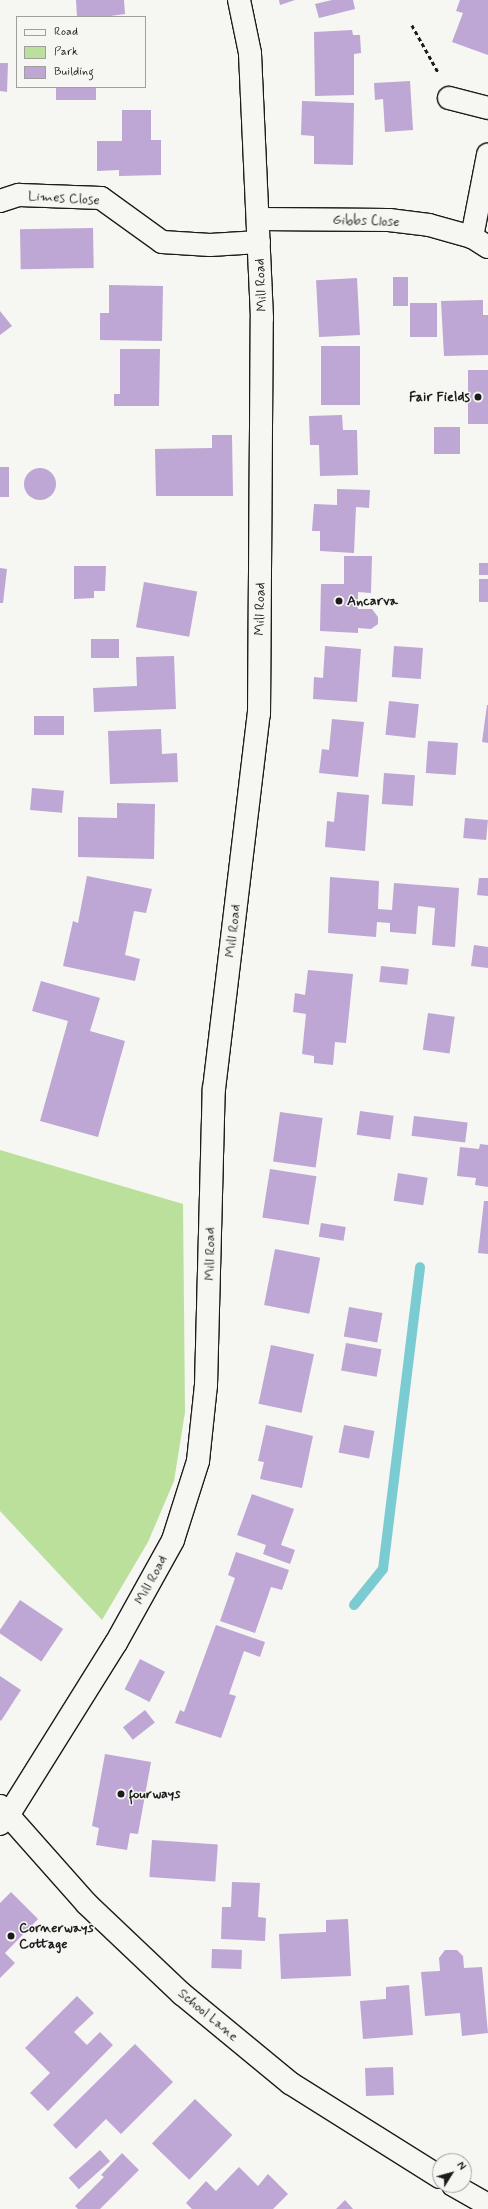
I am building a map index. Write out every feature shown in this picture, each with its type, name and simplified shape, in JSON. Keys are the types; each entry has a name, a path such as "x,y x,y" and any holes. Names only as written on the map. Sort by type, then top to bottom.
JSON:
{"street":[{"name":"Mill Road","path":"3,1815 116,1643 173,1540 198,1461 206,1385 214,1089 259,714 262,318 250,53 239,0"},
{"path":"449,98 488,108"},
{"name":"Gibbs Close","path":"258,219 389,220 429,225 480,242 488,155"},
{"name":"Limes Close","path":"0,201 19,194 102,198 162,242 210,245 259,242"},
{"name":"School Lane","path":"3,1815 87,1904 182,1994 290,2083 432,2172"},
{"path":"467,2193 488,2205"}],"path":[{"path":"412,25 437,69"}],"green space":[{"path":"0,1150 183,1204 185,1412 174,1481 148,1542 102,1620 0,1511"}],"building":[{"path":"76,0 124,0 125,14 110,16 77,16"},
{"path":"279,0 295,0 280,5"},
{"path":"332,0 353,0 355,9 319,18 315,4"},
{"path":"460,0 488,0 488,55 452,42 463,13 456,11"},
{"path":"352,30 353,35 360,35 361,53 354,54 354,95 315,96 314,32"},
{"path":"0,63 8,63 7,92 0,91"},
{"path":"410,81 413,130 385,132 383,99 375,100 374,83"},
{"path":"56,88 96,88 96,100 56,100"},
{"path":"302,101 354,103 353,165 314,164 314,136 301,135"},
{"path":"122,110 151,110 151,140 161,140 161,175 119,176 119,170 97,171 97,141 122,141"},
{"path":"93,228 94,268 21,269 20,229"},
{"path":"393,277 408,277 408,306 393,306"},
{"path":"357,278 360,335 319,337 316,280"},
{"path":"109,285 163,286 162,341 100,340 100,313 109,313"},
{"path":"483,300 483,315 488,315 488,355 444,356 441,301"},
{"path":"410,303 437,303 437,337 410,337"},
{"path":"0,311 12,326 0,335"},
{"path":"321,346 360,346 360,405 321,405"},
{"path":"120,349 160,349 159,406 114,406 114,394 120,394"},
{"name":"Fair Fields","path":"468,370 488,370 488,424 468,424"},
{"path":"342,415 343,430 357,430 358,475 320,476 319,445 310,445 309,416"},
{"path":"434,427 460,427 460,454 434,454"},
{"path":"212,435 232,435 233,496 156,496 155,449 212,448"},
{"path":"0,467 9,467 9,497 0,497"},
{"path":"40,468 51,473 56,484 51,495 40,500 29,495 24,484 29,473"},
{"path":"337,489 370,490 369,508 356,507 354,553 320,551 320,531 312,531 314,504 337,505"},
{"name":"Ancarva","path":"344,556 372,556 371,593 358,592 358,609 372,609 378,617 378,624 371,629 358,628 358,633 320,631 321,584 344,584"},
{"path":"479,563 488,563 488,575 479,575"},
{"path":"74,566 106,566 105,591 94,591 94,598 74,599"},
{"path":"0,568 7,569 3,603 0,603"},
{"path":"479,579 488,579 488,602 479,602"},
{"path":"144,582 197,591 189,637 136,627"},
{"path":"91,639 119,639 119,658 91,658"},
{"path":"325,646 361,649 357,702 313,699 314,677 323,678"},
{"path":"394,646 423,648 421,679 392,677"},
{"path":"174,656 176,709 94,712 93,688 137,686 136,657"},
{"path":"389,701 419,704 415,738 385,735"},
{"path":"488,705 488,743 482,742"},
{"path":"34,716 64,716 64,735 34,735"},
{"path":"332,719 364,722 358,777 319,773 322,749 329,750"},
{"path":"161,729 162,754 177,753 178,782 110,784 108,731"},
{"path":"428,741 458,743 456,775 426,773"},
{"path":"384,773 415,775 413,806 382,804"},
{"path":"32,788 64,791 62,813 30,810"},
{"path":"337,792 369,795 365,851 325,847 327,821 334,822"},
{"path":"117,803 155,804 154,859 78,857 78,817 117,818"},
{"path":"465,818 488,820 486,840 463,838"},
{"path":"87,876 152,889 146,913 134,911 125,955 140,959 135,981 63,966 73,921 78,923"},
{"path":"330,877 379,881 378,909 392,910 394,883 459,888 455,947 432,945 435,908 418,906 416,934 390,932 390,923 377,922 376,937 328,933"},
{"path":"479,878 488,878 488,896 477,895"},
{"path":"474,945 488,947 488,968 471,966"},
{"path":"381,966 409,969 407,985 379,982"},
{"path":"308,970 353,974 346,1043 335,1042 333,1065 314,1063 314,1056 302,1054 306,1014 293,1012 295,993 305,995"},
{"path":"41,981 100,998 90,1031 125,1041 98,1137 40,1121 68,1021 32,1011"},
{"path":"428,1013 455,1017 450,1053 423,1050"},
{"path":"360,1111 394,1116 390,1139 357,1135"},
{"path":"280,1112 323,1118 316,1167 273,1162"},
{"path":"414,1116 468,1123 465,1142 412,1136"},
{"path":"480,1144 488,1145 488,1187 475,1185 476,1178 457,1176 460,1147 479,1149"},
{"path":"270,1169 316,1176 309,1225 262,1217"},
{"path":"398,1173 428,1178 423,1205 394,1201"},
{"path":"484,1201 488,1201 488,1254 478,1253"},
{"path":"321,1223 346,1227 344,1241 319,1237"},
{"path":"275,1249 320,1258 309,1314 264,1305"},
{"path":"349,1307 382,1313 377,1342 344,1337"},
{"path":"346,1343 381,1349 377,1377 341,1371"},
{"path":"271,1345 314,1354 302,1413 259,1404"},
{"path":"266,1425 313,1436 302,1488 260,1479 264,1462 258,1461"},
{"path":"344,1425 374,1431 369,1458 339,1452"},
{"path":"252,1494 294,1509 281,1545 295,1550 290,1564 263,1554 266,1545 237,1535"},
{"path":"236,1552 289,1570 282,1590 271,1587 255,1633 220,1621 235,1578 228,1575"},
{"path":"20,1600 63,1629 41,1661 0,1634 0,1630"},
{"path":"216,1625 265,1642 260,1657 244,1651 229,1694 236,1696 221,1738 175,1723 180,1710 184,1712"},
{"path":"140,1659 165,1672 150,1702 125,1689"},
{"path":"0,1676 21,1690 1,1721 0,1720"},
{"path":"145,1710 155,1723 133,1740 123,1727"},
{"name":"fourways","path":"105,1754 151,1762 138,1834 130,1833 127,1850 96,1845 99,1828 92,1826"},
{"path":"152,1840 218,1845 215,1882 149,1877"},
{"path":"232,1882 260,1883 258,1917 266,1918 265,1941 221,1939 222,1907 231,1907"},
{"name":"Cornerways Cottage","path":"11,1892 38,1919 5,1953 15,1963 0,1978 0,1903"},
{"path":"348,1919 351,1976 281,1979 279,1934 326,1932 326,1920"},
{"path":"212,1949 242,1950 241,1969 211,1968"},
{"path":"445,1950 457,1950 463,1956 464,1968 482,1967 488,2033 462,2036 460,2013 425,2016 421,1972 440,1971 439,1958"},
{"path":"409,1985 413,2035 363,2039 360,2001 386,1999 386,1987"},
{"path":"77,1996 94,2013 74,2032 87,2045 100,2032 113,2045 48,2111 30,2093 50,2073 25,2048"},
{"path":"135,2044 173,2082 121,2134 106,2119 76,2149 53,2125"},
{"path":"393,2067 394,2095 366,2096 365,2068"},
{"path":"195,2099 232,2135 189,2180 152,2144"},
{"path":"100,2150 110,2161 79,2189 69,2178"},
{"path":"122,2153 139,2170 100,2209 78,2209 75,2206 104,2177 101,2175"},
{"path":"239,2167 258,2186 268,2174 288,2194 273,2209 192,2209 186,2203 206,2181 216,2191"},
{"path":"345,2200 353,2209 336,2209"}],"waterway":[{"path":"354,1605 383,1569 420,1267"}],"place":[{"name":"Fair Fields","path":"478,397"},
{"name":"Ancarva","path":"339,601"},
{"name":"fourways","path":"121,1794"},
{"name":"Cornerways Cottage","path":"11,1936"}]}
